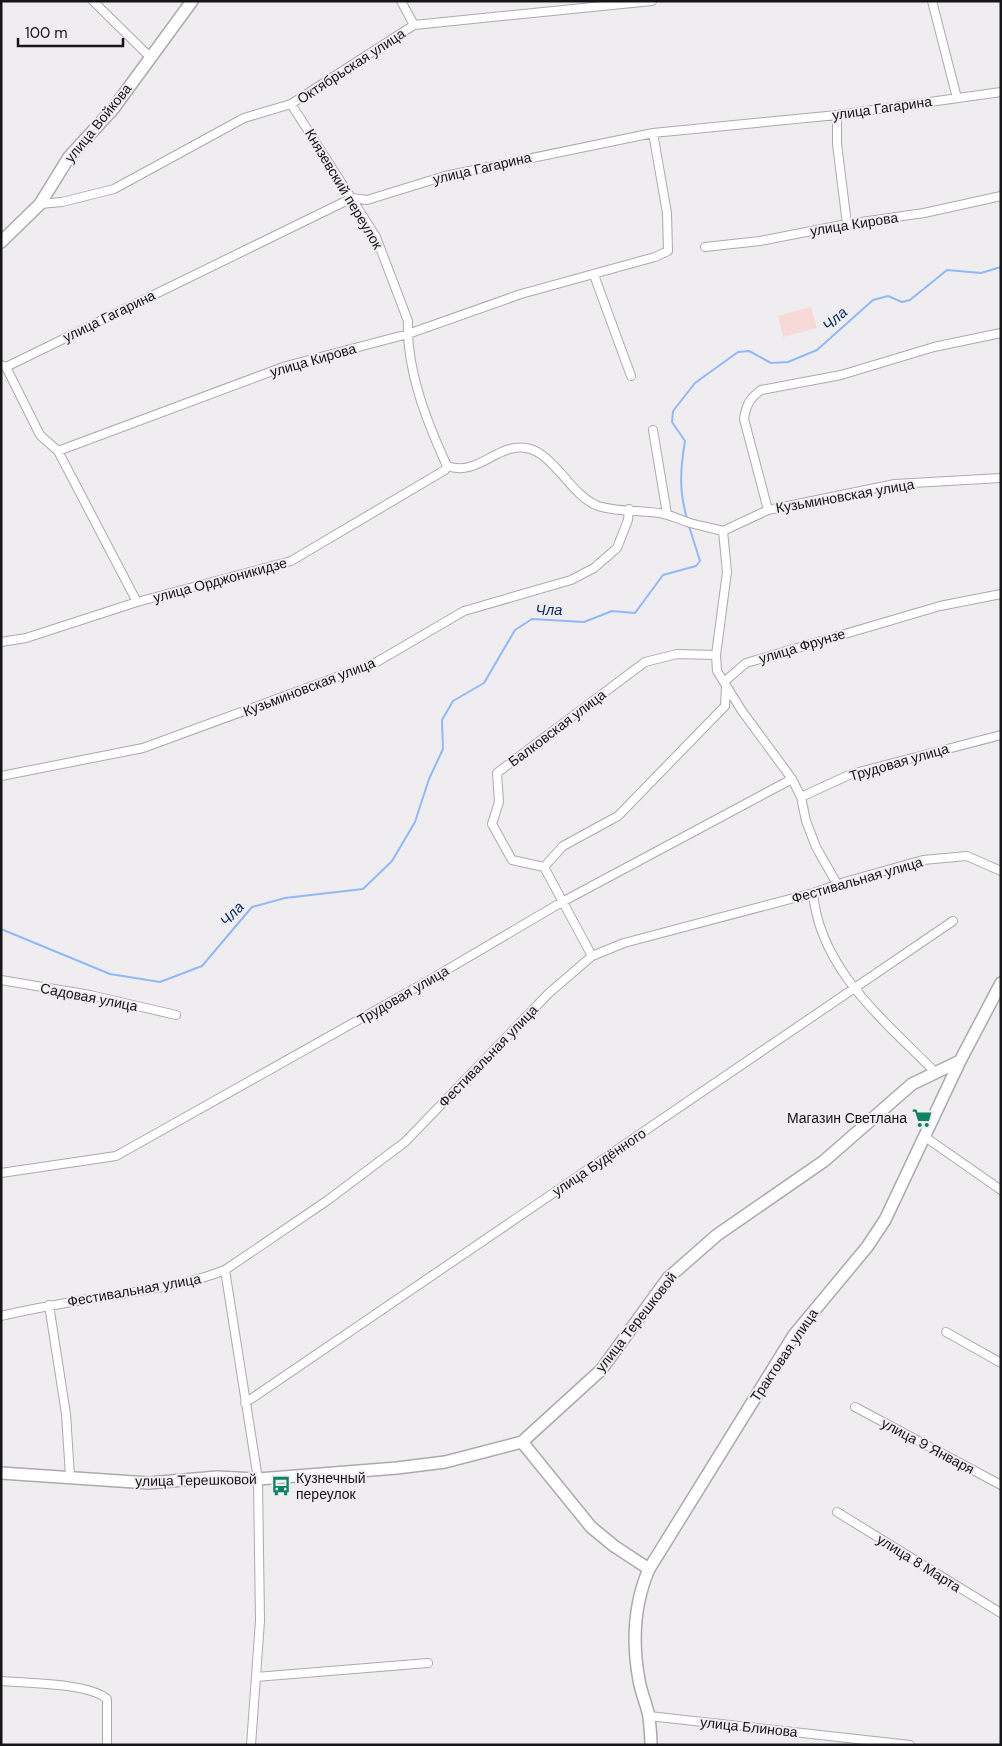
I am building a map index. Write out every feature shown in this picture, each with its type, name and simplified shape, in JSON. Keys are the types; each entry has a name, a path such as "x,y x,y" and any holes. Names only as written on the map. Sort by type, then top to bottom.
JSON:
{"street":[{"path":"93,1 150,57"},
{"name":"улица Войкова","path":"1,242 40,204 70,157 113,109 192,1"},
{"path":"401,1 414,25"},
{"name":"Октябрьская улица","path":"40,204 62,202 114,189 244,118 292,104 414,25 652,1"},
{"path":"932,1 957,98"},
{"name":"улица Гагарина","path":"4,366 352,198 367,200 445,176 652,133 837,115 1001,92"},
{"name":"Князевский переулок","path":"292,104 376,237 397,287 408,320 408,334 417,388 447,466"},
{"path":"837,115 837,144 847,224"},
{"name":"улица Кирова","path":"58,451 286,366 408,334 521,294 594,275 668,251 667,212 652,133"},
{"name":"улица Кирова","path":"705,247 760,241 847,224 924,214 1001,196"},
{"path":"594,275 631,376"},
{"path":"768,510 744,418 745,408 751,397 761,390 841,375 934,347 1001,333"},
{"path":"4,366 40,435 58,451 136,602"},
{"path":"654,430 667,514"},
{"path":"447,466 458,470 468,468 512,448 526,448 539,452 586,500 598,506 667,514 698,525 723,531 727,572 716,655 718,671 742,711 792,779 801,797 806,822 816,847 837,884"},
{"name":"улица Орджоникидзе","path":"1,642 26,638 136,602 291,561 445,470 447,466"},
{"name":"Кузьминовская улица","path":"723,531 768,510 895,484 1001,478"},
{"name":"Кузьминовская улица","path":"1,776 143,748 375,663 464,611 571,580 594,568 617,548 628,520 629,509"},
{"name":"улица Фрунзе","path":"725,681 746,662 940,606 1001,594"},
{"name":"Балковская улица","path":"544,867 512,860 498,839 492,824 499,802 497,773 645,662 677,654 716,655"},
{"path":"592,956 544,867 563,846 618,816 684,749 725,706 727,697 725,681"},
{"name":"Трудовая улица","path":"801,797 851,774 1001,735"},
{"name":"Трудовая улица","path":"1,1173 116,1156 426,982 562,902 792,779"},
{"name":"Фестивальная улица","path":"1,1316 49,1305 146,1290 207,1278 225,1270 328,1200 405,1142 549,993 592,956 624,943 813,893 837,884 923,860 967,856 1001,871"},
{"path":"813,893 823,940 853,989 936,1073"},
{"name":"улица Будённого","path":"245,1403 953,921"},
{"name":"Садовая улица","path":"1,980 90,995 176,1015"},
{"name":"Трактовая улица","path":"651,1745 649,1716 639,1681 635,1644 638,1607 649,1568 794,1335 867,1247 885,1220 926,1137 960,1061 1001,983"},
{"name":"улица Терешковой","path":"1,1473 70,1476 150,1483 217,1477 258,1479 397,1468 449,1461 522,1442 600,1370 668,1278 717,1235 824,1161 912,1084 960,1061"},
{"path":"926,1137 1001,1190"},
{"path":"225,1270 258,1479 260,1622 251,1745"},
{"path":"49,1305 66,1414 70,1476"},
{"path":"946,1332 1001,1363"},
{"name":"улица 9 Января","path":"855,1407 1001,1485"},
{"path":"522,1442 591,1527 614,1546 649,1568"},
{"name":"улица 8 Марта","path":"838,1512 1001,1613"},
{"path":"256,1677 428,1663"},
{"path":"1,1681 59,1685 101,1694 107,1699 107,1745"},
{"name":"улица Блинова","path":"649,1716 910,1745"}],"shaded area":[{"path":"811,307 817,328 783,337 778,316"}],"waterway":[{"name":"Чла","path":"687,519 681,480 685,441 672,422 673,411 695,383 738,352 749,351 771,363 788,362 817,350 873,300 888,296 902,302 910,300 947,270 981,273 1001,267"},
{"name":"Чла","path":"1,929 110,974 160,982 202,966 252,907 285,898 363,889 392,861 415,822 429,779 443,749 442,720 453,701 484,683 515,630 532,619 584,622 612,611 635,613 663,575 696,566 700,561 689,526"}],"place":[{"name":"Магазин Светлана","path":"922,1118"},
{"name":"Кузнечный переулок","path":"281,1486"}]}
